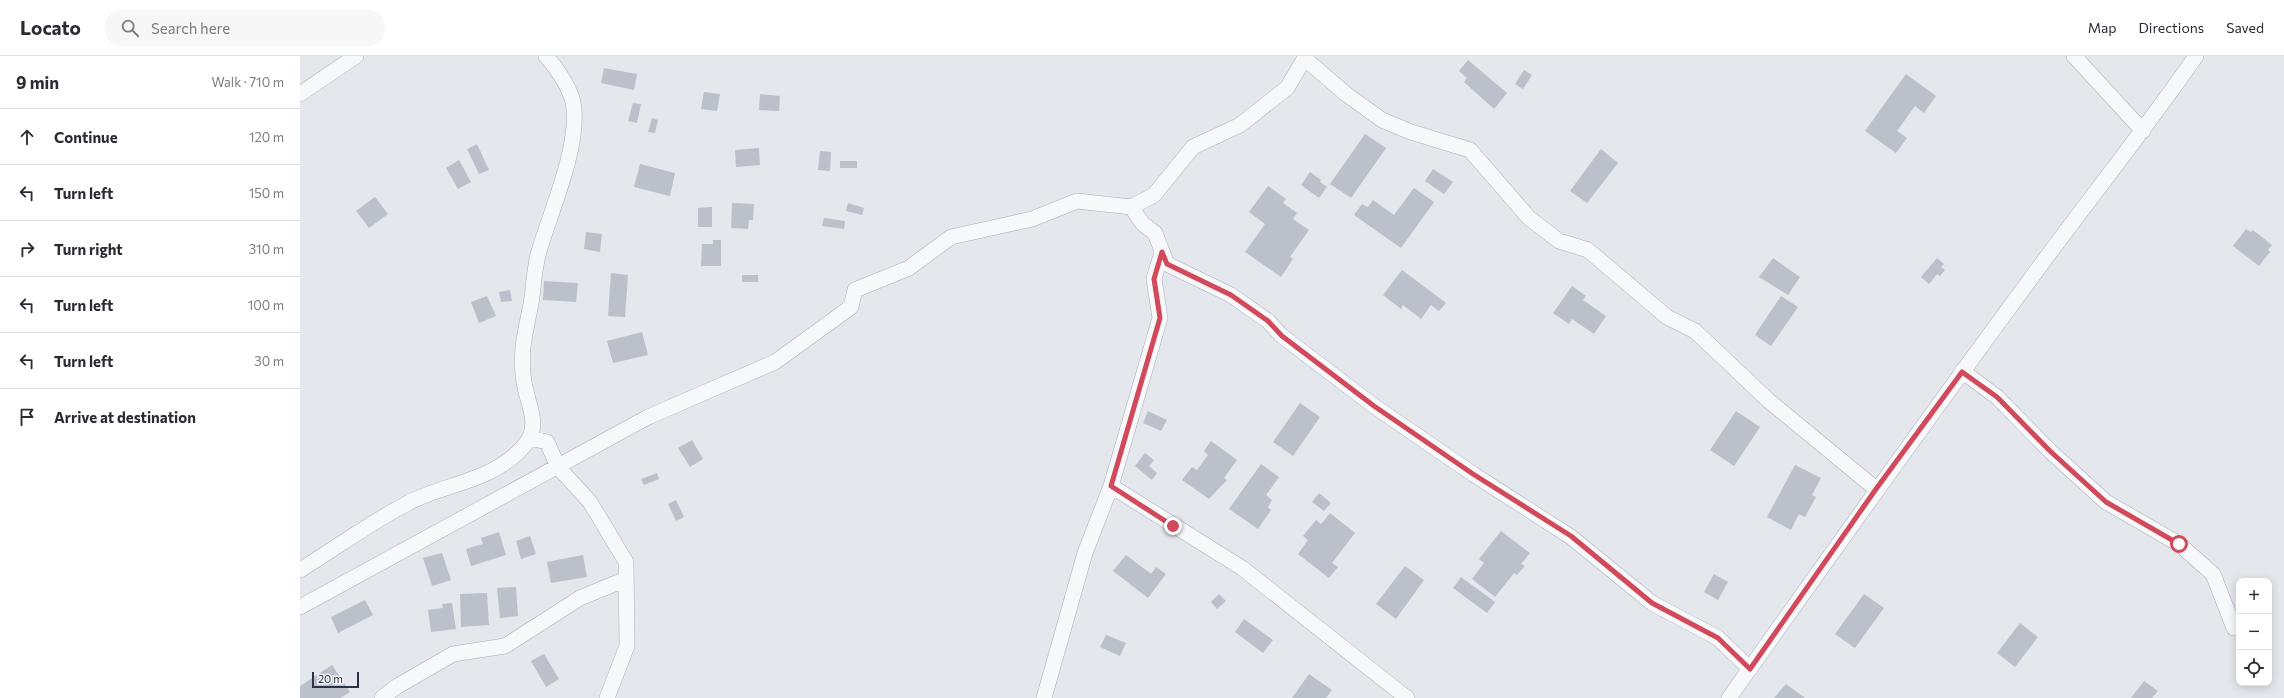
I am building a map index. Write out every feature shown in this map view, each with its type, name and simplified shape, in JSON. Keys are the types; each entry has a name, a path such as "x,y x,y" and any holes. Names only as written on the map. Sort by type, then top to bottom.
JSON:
{"street":[{"path":"300,94 356,56"},
{"path":"300,570 408,502 490,472 509,460 530,438 534,427 533,415 525,387 522,359 524,343 535,266 552,216 570,150 574,121 573,102 567,87 546,56"},
{"path":"2074,56 2143,131"},
{"path":"1729,698 1876,489 2143,131 2196,56"},
{"path":"300,607 558,468 648,417 775,362 851,307 855,290 909,268 951,238 1032,219 1077,201 1132,207 1154,195 1193,146 1240,125 1287,88 1305,57 1346,94 1382,120 1411,132 1470,150 1529,218 1559,241 1588,250 1667,317 1695,331 1769,401 1876,489"},
{"path":"1132,207 1143,224 1155,233 1167,264 1231,295 1268,321 1282,336 1374,406 1473,474 1571,536 1652,603 1718,638 1750,669"},
{"path":"1044,698 1085,553 1111,486 1160,318 1154,279 1162,252"},
{"path":"1962,372 1997,397 2050,451 2106,502 2179,544 2213,574 2234,628"},
{"path":"530,438 547,442 558,468 590,502 626,562 627,646 607,698"},
{"path":"1111,486 1242,568 1407,698"},
{"path":"382,698 396,687 453,654 505,646 580,598 626,579"}],"building":[{"path":"1468,60 1507,93 1494,109 1464,82 1467,78 1459,71"},
{"path":"604,68 637,74 634,90 601,83"},
{"path":"1524,70 1532,75 1523,89 1515,84"},
{"path":"1906,74 1936,96 1924,113 1915,106 1897,131 1907,138 1896,153 1865,131"},
{"path":"704,92 720,94 717,111 701,109"},
{"path":"760,94 780,96 779,111 759,110"},
{"path":"633,103 641,104 637,123 628,121"},
{"path":"652,118 658,120 655,133 648,132"},
{"path":"1365,134 1386,148 1351,198 1330,184"},
{"path":"477,144 489,170 479,174 467,149"},
{"path":"759,148 760,165 736,167 735,150"},
{"path":"1601,149 1618,163 1587,203 1570,191"},
{"path":"820,151 831,152 830,171 818,170"},
{"path":"459,160 471,182 458,189 446,168"},
{"path":"840,161 857,161 857,168 840,168"},
{"path":"640,164 675,173 670,196 634,187"},
{"path":"1433,169 1453,182 1444,194 1425,181"},
{"path":"1310,172 1321,180 1320,182 1327,187 1319,198 1301,185"},
{"path":"1268,186 1286,199 1283,203 1297,213 1293,219 1309,230 1290,257 1293,259 1281,277 1245,252 1265,224 1249,212"},
{"path":"1414,188 1434,202 1401,248 1354,215 1362,204 1368,207 1373,200 1394,215"},
{"path":"375,197 388,214 369,228 356,211"},
{"path":"732,203 754,204 753,220 749,220 748,229 731,228"},
{"path":"848,203 864,208 862,215 846,211"},
{"path":"712,207 712,227 698,227 698,208"},
{"path":"824,218 845,221 844,229 822,226"},
{"path":"2246,229 2251,232 2253,230 2272,245 2268,250 2270,252 2259,266 2233,246"},
{"path":"586,232 602,234 600,252 584,249"},
{"path":"713,240 721,240 721,266 701,266 702,244 713,244"},
{"path":"1773,258 1800,277 1788,295 1759,277"},
{"path":"1937,258 1944,264 1941,267 1945,270 1940,276 1937,274 1929,284 1921,277"},
{"path":"1402,270 1446,303 1439,311 1431,305 1421,319 1403,305 1401,309 1383,295"},
{"path":"611,273 628,275 625,317 608,316"},
{"path":"742,275 758,275 758,282 742,282"},
{"path":"544,281 578,283 576,302 543,300"},
{"path":"1572,286 1586,296 1583,300 1606,316 1594,334 1572,319 1569,324 1553,313"},
{"path":"510,290 512,301 501,302 499,292"},
{"path":"487,296 496,316 479,323 471,302"},
{"path":"1781,296 1798,307 1771,346 1755,335"},
{"path":"642,332 648,355 613,363 607,341"},
{"path":"1300,403 1320,417 1293,456 1273,442"},
{"path":"1148,411 1167,420 1161,431 1143,423"},
{"path":"1736,411 1760,427 1734,466 1710,450"},
{"path":"692,440 703,459 690,467 678,448"},
{"path":"1211,441 1237,460 1224,478 1227,480 1209,499 1182,480 1192,467 1197,470 1208,455 1204,451"},
{"path":"1145,453 1154,460 1149,466 1157,473 1152,480 1135,466"},
{"path":"1261,464 1279,477 1266,495 1272,500 1268,507 1271,510 1258,529 1229,509"},
{"path":"1795,465 1821,478 1812,495 1816,497 1805,517 1799,514 1791,530 1767,517"},
{"path":"657,473 659,479 644,485 641,479"},
{"path":"1319,493 1331,503 1324,511 1312,502"},
{"path":"676,500 684,517 676,521 668,504"},
{"path":"1330,513 1355,533 1332,563 1338,567 1329,578 1298,554 1308,540 1303,536 1316,520 1321,524"},
{"path":"1501,531 1530,553 1521,564 1525,566 1517,575 1514,573 1495,597 1472,579 1484,563 1479,559"},
{"path":"499,532 506,555 471,566 466,549 483,544 481,538"},
{"path":"530,536 536,554 521,559 516,541"},
{"path":"442,553 451,580 432,586 423,558"},
{"path":"583,555 587,577 551,583 547,562"},
{"path":"1126,555 1151,574 1156,567 1166,574 1148,598 1113,571"},
{"path":"1405,566 1424,580 1396,619 1376,604"},
{"path":"1714,574 1728,582 1718,600 1704,592"},
{"path":"1461,577 1495,602 1487,613 1453,588"},
{"path":"516,587 518,616 500,618 497,588"},
{"path":"487,593 489,625 461,627 460,594"},
{"path":"1219,594 1226,601 1217,609 1211,602"},
{"path":"1864,594 1884,608 1855,648 1835,634"},
{"path":"365,600 373,615 338,633 331,617"},
{"path":"452,603 456,629 431,632 428,610 443,608 442,604"},
{"path":"1244,619 1273,640 1263,653 1235,632"},
{"path":"2020,623 2038,637 2015,667 1997,653"},
{"path":"1106,635 1126,643 1120,656 1100,647"},
{"path":"544,654 559,679 546,687 531,661"},
{"path":"332,665 350,692 340,698 300,698 300,686"},
{"path":"1309,674 1332,690 1326,698 1292,698"},
{"path":"2144,681 2158,691 2152,698 2131,698"},
{"path":"1786,684 1805,698 1774,698"}],"route":[{"path":"1173,526 1111,486 1160,318 1154,279 1162,252 1167,264 1231,295 1268,321 1282,336 1374,406 1473,474 1571,536 1652,603 1718,638 1750,669 1876,489 1962,372 1997,397 2050,451 2106,502 2179,544"}]}
